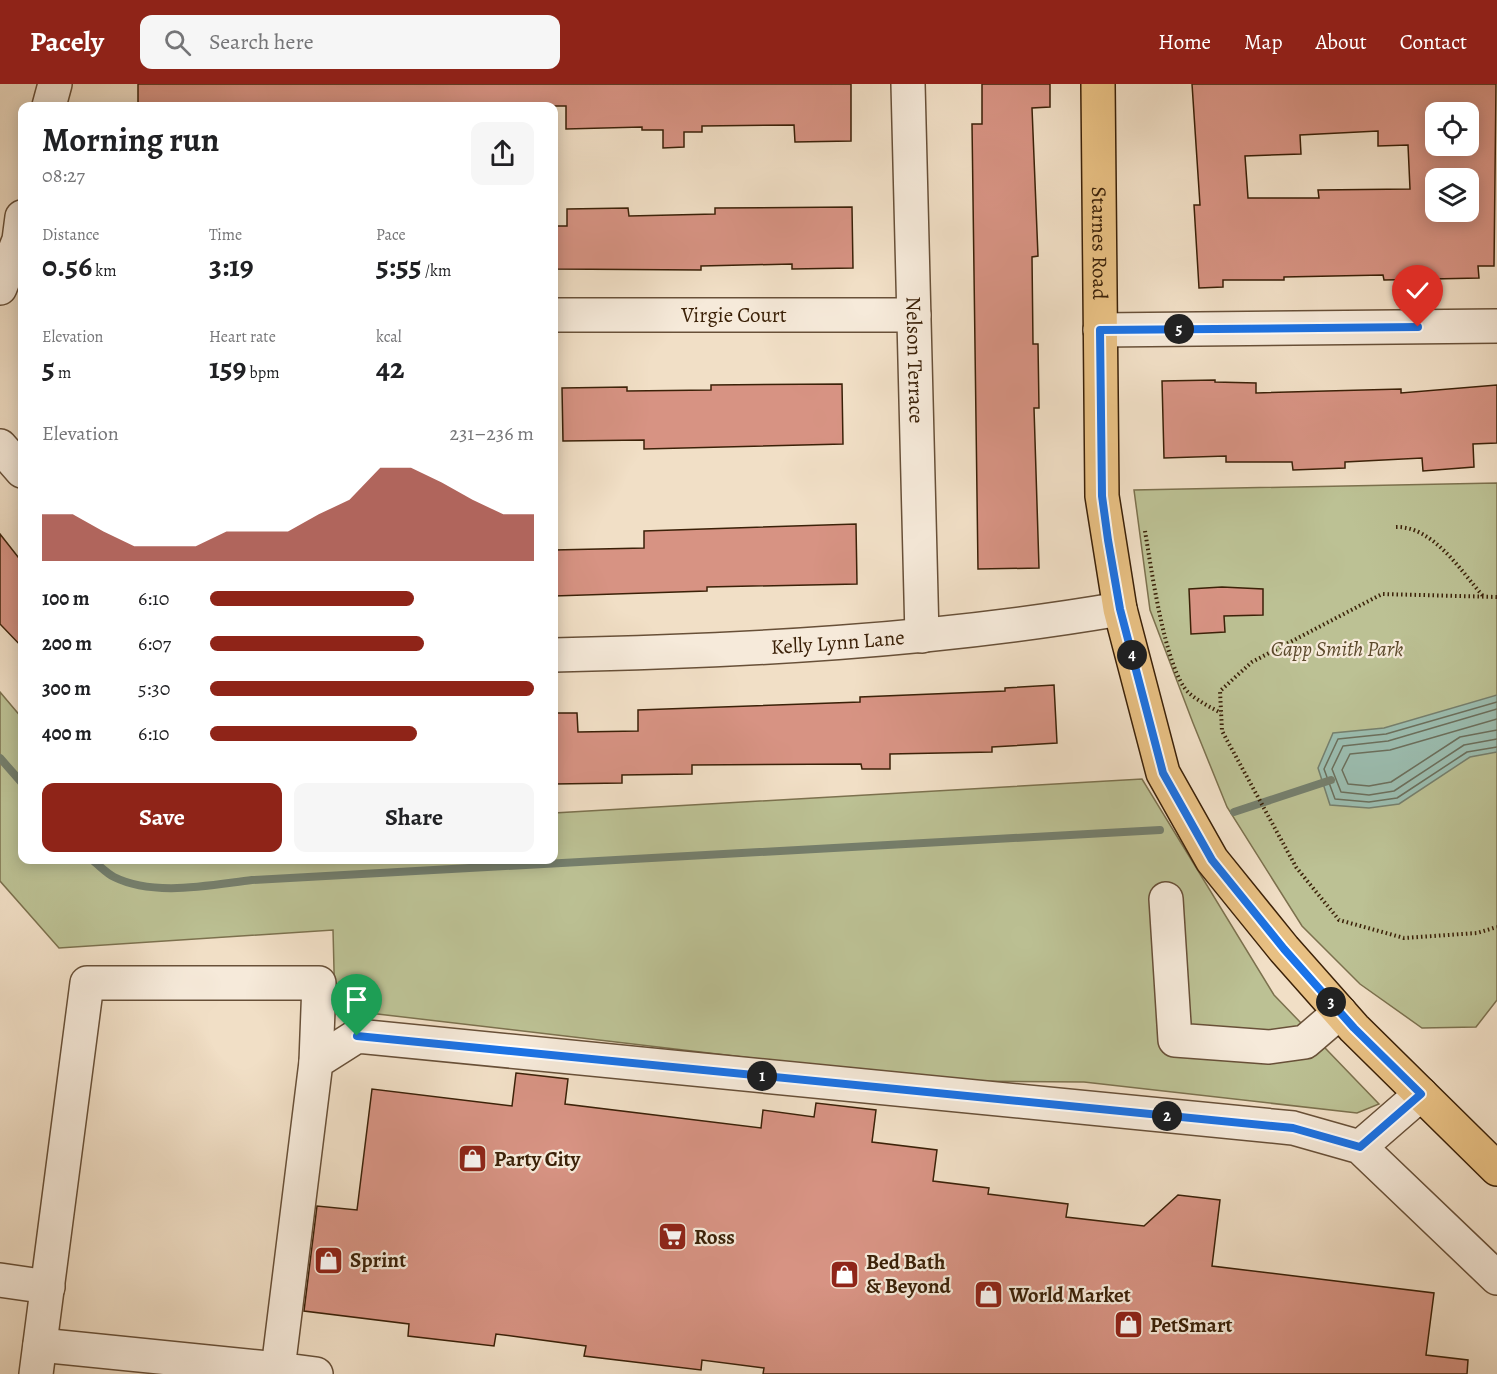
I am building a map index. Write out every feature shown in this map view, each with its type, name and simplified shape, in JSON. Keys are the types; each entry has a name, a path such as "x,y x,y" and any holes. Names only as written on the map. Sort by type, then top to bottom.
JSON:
{"main road":[{"name":"Starnes Road","path":"1098,84 1102,496 1120,609 1163,773 1212,860 1284,949 1340,1012 1497,1169"}],"street":[{"path":"50,102 55,84"},
{"name":"Nelson Terrace","path":"909,84 922,636"},
{"path":"0,288 18,243"},
{"name":"Virgie Court","path":"558,315 914,315"},
{"path":"1100,330 1497,326"},
{"path":"0,446 18,466"},
{"name":"Kelly Lynn Lane","path":"558,655 687,652 922,636 1028,625 1120,609"},
{"path":"1166,899 1175,1040 1269,1047 1305,1042 1340,1012"},
{"path":"278,1369 316,1062 319,984 87,983 38,1360 278,1369 316,1374"},
{"path":"316,1062 357,1036 1293,1128 1360,1147 1497,1278"},
{"path":"1360,1147 1421,1094"},
{"path":"0,1280 48,1287"}],"path":[{"path":"1395,526 1405,526 1429,538 1449,556 1483,597"},
{"path":"1145,531 1159,616 1178,674 1190,693 1221,714"},
{"path":"1497,597 1382,594 1252,662 1220,691 1222,731 1296,867 1339,920 1404,938 1477,933 1497,927"}],"green space":[{"name":"Capp Smith Park","path":"1497,483 1497,1000 1476,1027 1422,1028 1360,984 1302,926 1227,807 1150,610 1134,490"},
{"path":"0,692 18,713 18,864 558,864 558,813 1142,779 1274,995 1379,1104 1357,1113 1084,1082 948,1081 335,1009 333,930 59,948 0,881"}],"water":[{"path":"1497,695 1497,752 1470,757 1399,804 1369,808 1330,805 1318,768 1333,733 1384,728"}],"building":[{"path":"138,84 851,84 851,141 795,142 794,125 702,126 702,132 684,132 684,147 663,148 663,130 642,130 642,127 566,129 566,106 558,106 558,102 138,102"},
{"path":"982,84 1050,84 1050,107 1032,108 1038,256 1032,257 1033,344 1038,344 1039,408 1034,408 1039,568 978,569 972,124 982,124"},
{"path":"1192,84 1496,84 1494,266 1478,266 1479,278 1384,280 1383,275 1284,277 1284,280 1223,280 1223,287 1199,288 1194,205 1200,205","holes":["1378,131 1378,146 1408,145 1410,189 1318,190 1319,198 1248,198 1245,156 1301,154 1300,135"]},
{"path":"852,207 853,268 792,269 792,264 701,266 701,270 558,269 558,226 567,226 567,209 628,208 629,216 715,214 715,208"},
{"path":"1215,380 1215,382 1256,383 1256,393 1401,389 1401,393 1497,385 1497,443 1473,444 1474,467 1423,471 1422,458 1345,462 1345,468 1293,470 1292,462 1226,462 1226,456 1164,458 1162,381"},
{"path":"842,384 843,444 644,449 644,440 563,441 562,388 627,387 627,391 711,390 711,385"},
{"path":"856,524 857,584 707,587 707,591 558,596 558,550 644,548 644,531"},
{"path":"0,534 18,557 18,643 0,624"},
{"path":"1222,587 1263,589 1263,615 1224,616 1225,632 1191,634 1189,589"},
{"path":"1054,685 1057,743 992,747 992,752 890,754 890,769 862,769 861,764 692,765 692,774 622,775 622,783 558,784 558,713 577,713 578,732 638,731 638,710 860,702 860,697 1005,691 1005,688"},
{"path":"516,1073 568,1079 565,1104 761,1128 763,1110 814,1117 816,1103 876,1110 872,1142 937,1150 933,1181 989,1188 988,1194 1068,1204 1066,1217 1144,1226 1178,1195 1220,1200 1212,1266 1434,1293 1426,1355 1468,1360 1467,1374 763,1374 764,1368 702,1360 701,1370 584,1356 586,1346 496,1334 494,1346 408,1336 409,1324 304,1311 317,1206 357,1210 372,1089 512,1106"}],"waterway":[{"path":"0,758 18,778"},
{"path":"1234,812 1331,780"},
{"path":"558,863 1160,830"},
{"path":"97,864 111,875 130,883 164,888 200,887 252,880 543,864"}],"place":[{"name":"Party City","path":"473,1159"},
{"name":"Ross","path":"673,1237"},
{"name":"Sprint","path":"329,1260"},
{"name":"Bed Bath & Beyond","path":"845,1274"},
{"name":"World Market","path":"988,1295"},
{"name":"PetSmart","path":"1129,1325"}],"route":[{"path":"357,1036 1293,1128 1360,1147 1421,1094 1354,1028 1284,949 1212,860 1163,773 1120,609 1108,540 1102,496 1100,330 1418,327"}]}
